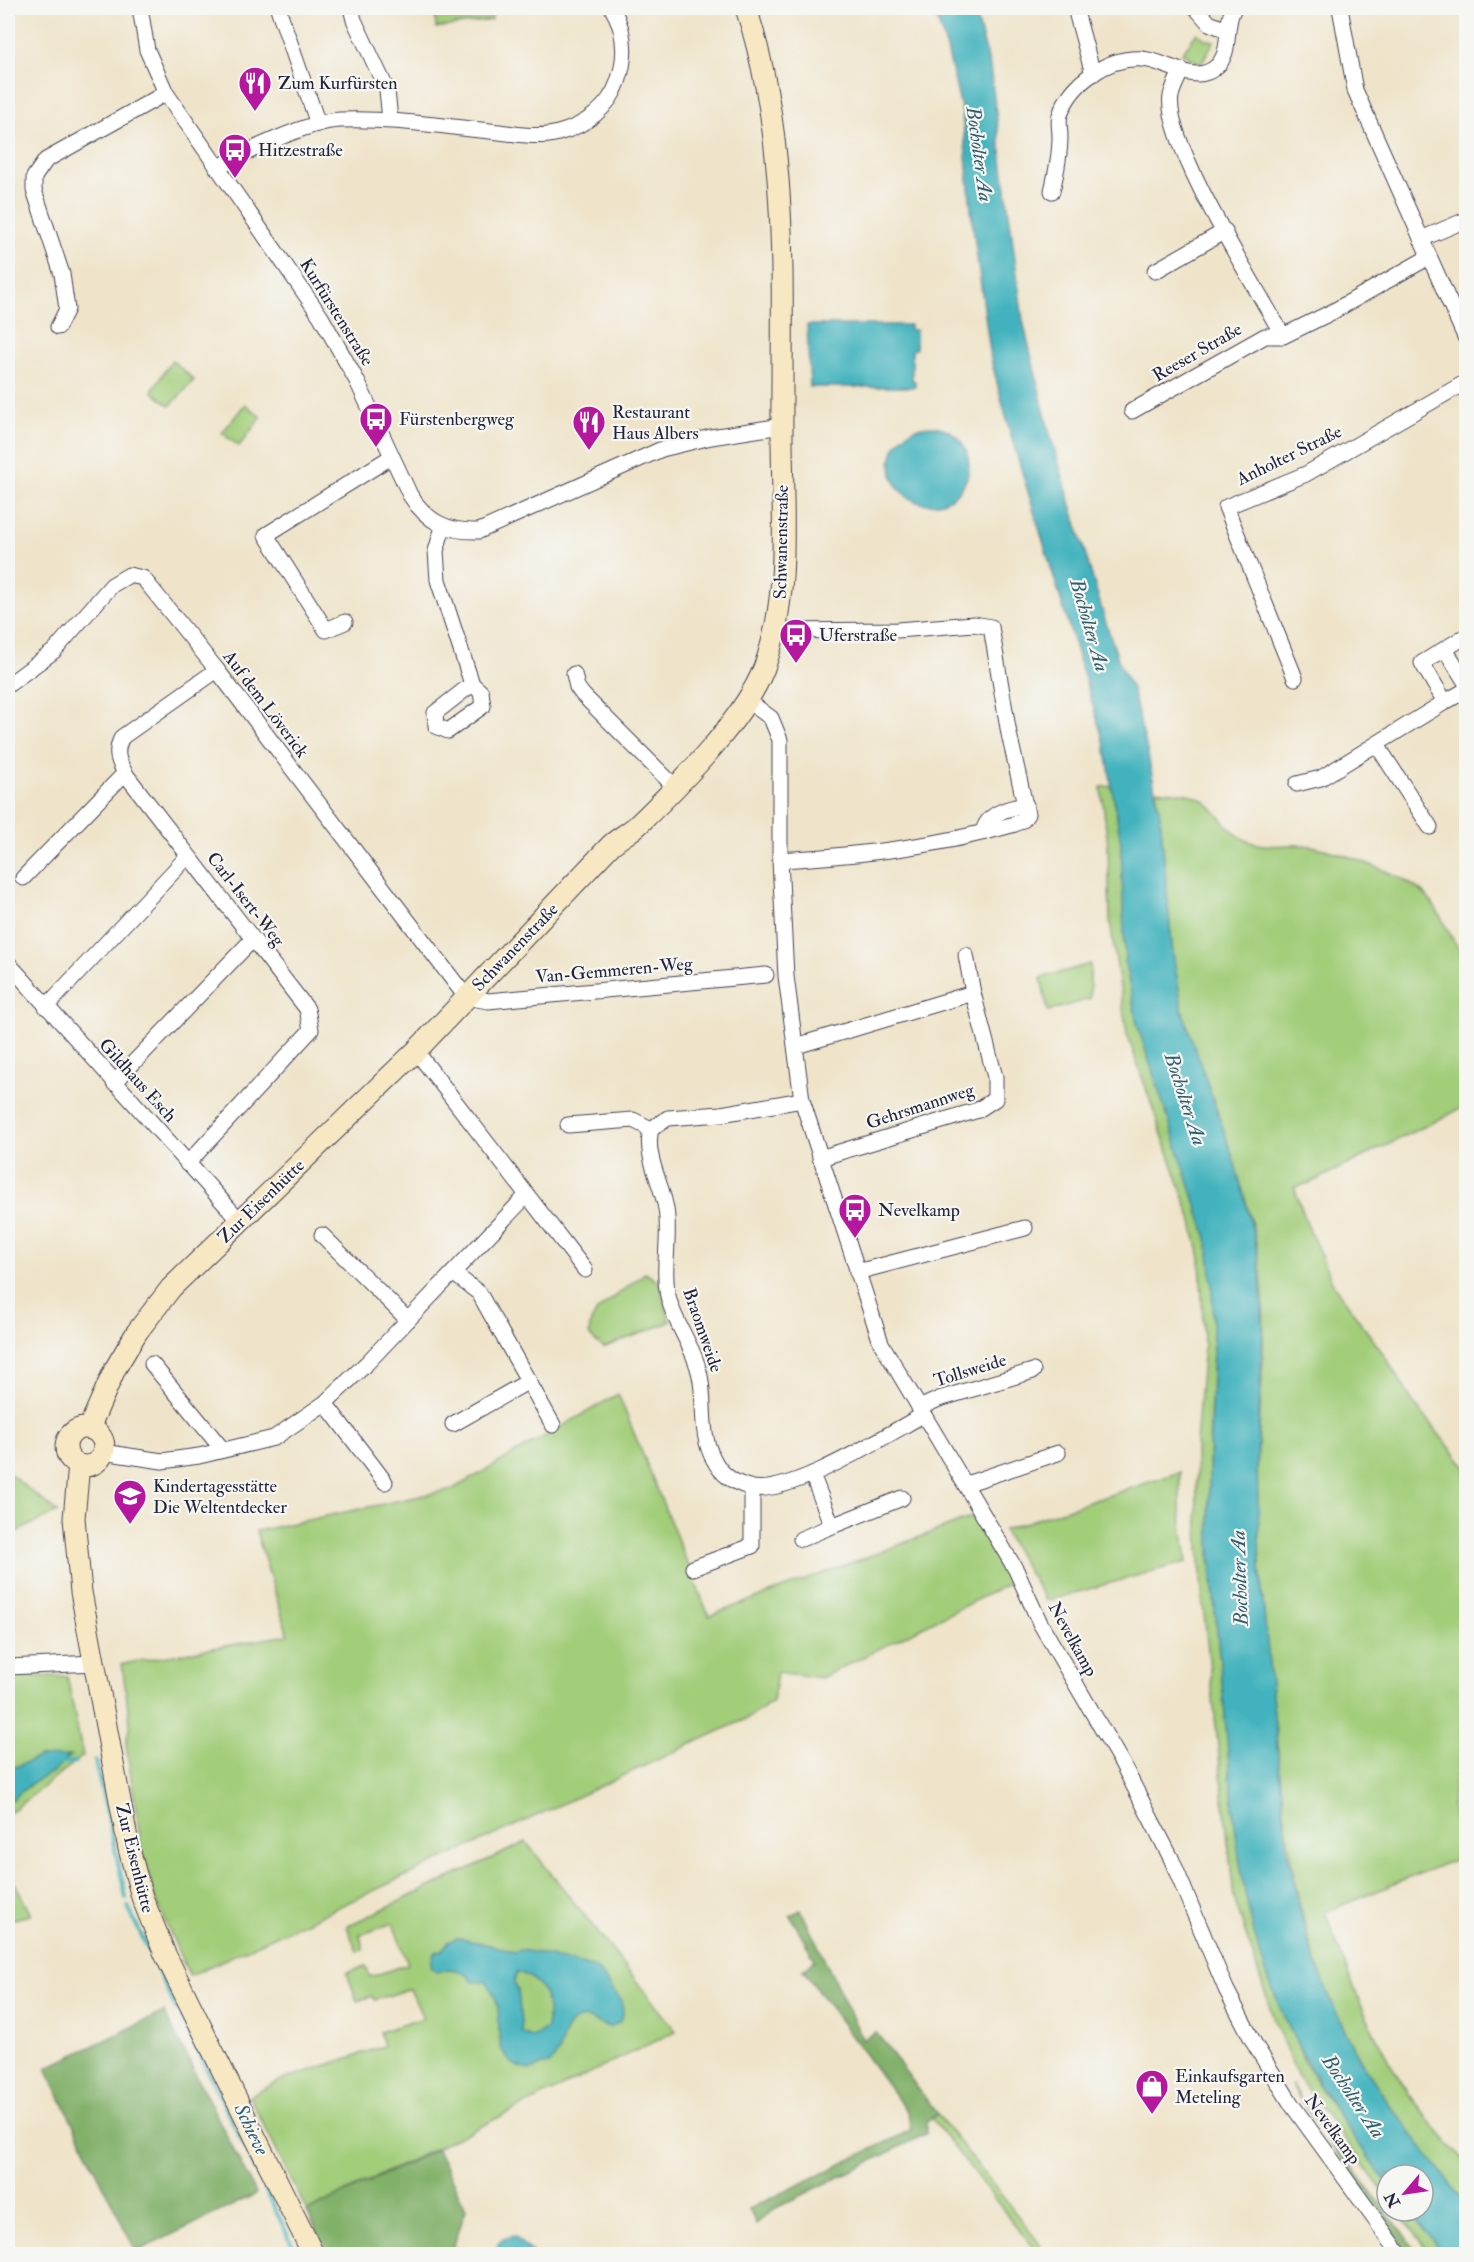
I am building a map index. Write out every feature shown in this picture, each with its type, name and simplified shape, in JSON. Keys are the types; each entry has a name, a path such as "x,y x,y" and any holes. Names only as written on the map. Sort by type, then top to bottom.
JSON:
{"street":[{"name":"Kurfürstenstraße","path":"140,8 147,50 166,93 321,316 357,381 391,457 419,510 443,527 463,532 479,531 662,449 711,437 782,426"},
{"path":"278,8 318,124"},
{"path":"351,8 354,20 387,90 390,120"},
{"path":"217,168 318,124 338,120 390,120 520,133 556,134 577,126 593,117 606,104 624,64 623,37 612,8"},
{"name":"Schwanenstraße","path":"466,998 611,845 638,825 722,736 747,700 763,670 776,631 782,525 778,167 766,77 746,8"},
{"path":"1075,8 1093,74"},
{"path":"1196,8 1209,23 1227,30"},
{"path":"1052,191 1058,159 1060,114 1077,87 1093,74 1120,61 1143,58 1193,74 1214,69 1221,62 1227,48 1227,30 1234,8"},
{"path":"1340,8 1355,90 1467,339"},
{"path":"1182,70 1171,96 1176,135 1191,169 1283,336"},
{"path":"57,327 68,309 62,274 34,190 34,177 46,160 166,93"},
{"path":"1421,239 1467,220"},
{"path":"1155,272 1225,231"},
{"name":"Reeser Straße","path":"1132,411 1265,336 1283,336 1332,312 1429,257"},
{"name":"Anholter Straße","path":"1295,678 1226,507 1306,474 1467,382"},
{"path":"345,622 326,630 266,535 391,457"},
{"path":"443,527 436,551 438,580 472,684"},
{"name":"Auf dem Löverick","path":"8,686 54,651 112,585 129,575 143,578 151,585 217,670 466,998"},
{"path":"776,631 897,630 974,624 991,627 1009,734 1027,814 1023,820 983,832 869,855 780,860"},
{"path":"1445,702 1422,663 1467,636"},
{"path":"1445,649 1467,683"},
{"name":"Carl-Isert-Weg","path":"187,1164 311,1030 307,1009 125,773 117,755 117,747 122,737 217,670"},
{"path":"574,674 583,695 674,786"},
{"path":"1297,784 1321,778 1467,690"},
{"name":"Nevelkamp","path":"747,700 771,718 780,740 780,860 786,976 802,1100 881,1342 1016,1569 1040,1623 1122,1763 1171,1858 1226,1989 1255,2044 1292,2105 1400,2254"},
{"path":"1377,745 1430,827"},
{"path":"23,878 125,773"},
{"path":"46,1007 188,856"},
{"path":"114,1083 254,939"},
{"name":"Gehrsmannweg","path":"820,1158 978,1110 995,1099 995,1077 973,993 966,956"},
{"name":"Gildhaus Esch","path":"8,963 241,1222"},
{"name":"Van-Gemmeren-Weg","path":"466,998 488,1001 766,975"},
{"path":"796,1046 973,993"},
{"name":"Zur Eisenhütte","path":"89,1428 115,1369 137,1332 171,1288 416,1051 466,998"},
{"path":"416,1051 585,1270"},
{"path":"568,1125 633,1120 651,1129 668,1118 721,1114 802,1100"},
{"name":"Braomweide","path":"651,1129 649,1150 666,1208 669,1298 700,1374 702,1422 707,1442 713,1459 723,1474 752,1489"},
{"path":"103,1452 162,1461 274,1438 325,1403 527,1195"},
{"path":"857,1272 1025,1228"},
{"path":"322,1235 408,1320"},
{"path":"453,1273 479,1293 553,1425"},
{"path":"152,1364 223,1450"},
{"name":"Tollsweide","path":"921,1412 939,1399 1033,1371"},
{"path":"453,1424 529,1381"},
{"path":"325,1403 385,1482"},
{"path":"693,1569 752,1546 752,1489 774,1487 812,1474 921,1412"},
{"path":"89,1428 101,1437 103,1452 94,1463 79,1465 68,1456 66,1441 75,1430 89,1428"},
{"path":"966,1484 1058,1453"},
{"name":"Zur Eisenhütte","path":"79,1465 74,1518 76,1555 129,1849 152,1926 312,2254"},
{"path":"812,1474 832,1526"},
{"path":"801,1539 902,1498"},
{"path":"8,1667 95,1663"}],"green space":[{"path":"434,8 491,8 492,20 436,28"},
{"path":"1197,33 1205,39 1214,41 1201,64 1182,53"},
{"path":"172,360 194,380 170,406 152,391"},
{"path":"245,404 261,417 239,446 222,433"},
{"path":"1113,786 1121,843 1125,963 1138,1027 1194,1193 1207,1238 1212,1270 1214,1325 1209,1446 1210,1558 1236,1828 1249,1908 1265,1968 1304,2061 1323,2093 1375,2165 1375,2181 1297,2075 1275,2023 1234,1898 1202,1594 1197,1512 1196,1443 1204,1344 1200,1258 1191,1218 1127,1034 1110,921 1108,845 1101,787"},
{"path":"1156,790 1185,794 1207,803 1233,831 1248,841 1263,845 1312,846 1357,859 1390,873 1419,889 1428,898 1466,959 1466,1106 1310,1183 1294,1187 1307,1224 1334,1286 1382,1352 1415,1405 1466,1467 1466,1703 1462,1704 1462,1773 1455,1775 1452,1808 1461,1857 1325,1912 1355,1991 1393,2068 1424,2114 1466,2163 1466,2205 1398,2117 1361,2061 1338,2018 1320,1975 1296,1888 1283,1798 1259,1549 1257,1467 1264,1317 1259,1259 1253,1227 1235,1165 1201,1073 1183,1011 1173,956"},
{"path":"1090,964 1090,999 1048,1011 1041,978"},
{"path":"645,1273 659,1282 670,1322 603,1348 589,1335 590,1324 597,1311"},
{"path":"618,1394 709,1616 973,1517 1010,1583 821,1678 777,1672 773,1701 750,1717 189,1976 155,1897 142,1849 126,1745 130,1722 122,1664 288,1635 256,1531 453,1489"},
{"path":"1180,1472 1180,1509 1187,1562 1046,1601 1003,1530"},
{"path":"8,1474 57,1512 12,1534 8,1527"},
{"path":"67,1676 83,1756 8,1814 8,1677"},
{"path":"526,1842 676,2031 307,2211 249,2096 282,2080 384,2046 380,2032 423,2018 410,1989 374,2000 372,1996 357,2001 347,1973 366,1966 370,1977 408,1964 393,1923 360,1935 363,1949 357,1952 347,1926"},
{"path":"8,1870 31,1915 8,1920"},
{"path":"801,1910 863,2040 876,2032 937,2114 926,2122 926,2134 774,2209 756,2224 749,2209 911,2130 908,2113 803,1970 815,1960 790,1915"},
{"path":"164,2012 256,2194 136,2252 46,2068"},
{"path":"1291,2083 1302,2101 1375,2196 1375,2207 1301,2101"},
{"path":"937,2114 1048,2254 1038,2254 931,2118"},
{"path":"437,2149 466,2209 452,2250 444,2254 328,2254 307,2211"},
{"path":"1386,2223 1395,2223 1419,2254 1408,2254"},
{"path":"1407,2223 1419,2223 1444,2254 1431,2254"}],"water":[{"name":"Bocholter Aa","path":"933,8 974,8 990,67 1023,321 1048,427 1105,620 1119,662 1132,689 1160,815 1172,947 1183,1013 1233,1157 1259,1259 1263,1323 1257,1462 1260,1571 1287,1848 1297,1900 1312,1953 1336,2012 1360,2060 1390,2105 1434,2163 1375,2163 1375,2166 1350,2132 1317,2080 1288,2026 1265,1969 1247,1905 1233,1805 1210,1551 1209,1466 1213,1303 1207,1238 1138,1027 1125,963 1121,843 1105,745 1011,436 991,359 972,220 962,112 947,49"},
{"path":"807,325 910,325 910,330 916,330 916,349 912,350 912,380 915,381 915,387 810,387"},
{"path":"930,426 945,429 962,443 969,465 966,480 952,497 930,504 915,501 898,487 891,465 894,450 908,433"},
{"path":"70,1756 55,1771 32,1783 8,1803 8,1770 39,1757"},
{"path":"457,1938 514,1952 519,1950 538,1953 596,1968 622,2001 621,2021 610,2027 587,2019 579,2019 568,2027 558,2053 549,2064 527,2070 522,2068 512,2063 502,2049 497,2003 487,1982 473,1982 457,1970 447,1969 437,1972 431,1966 434,1952 442,1951 448,1942","holes":["517,1972 540,1986 548,2009 547,2028 533,2037 522,2033 518,1990 514,1983"]},
{"path":"1435,2164 1466,2205 1466,2254 1444,2254 1419,2223 1435,2223"},
{"path":"514,2236 533,2254 498,2254 496,2250 500,2240"}],"waterway":[{"name":"Schieve","path":"95,1760 126,1898"},
{"name":"Schieve","path":"59,1763 76,1762"},
{"name":"Schieve","path":"128,1907 177,2011"},
{"name":"Schieve","path":"181,2017 297,2254"}],"place":[{"name":"Zum Kurfürsten","path":"255,112"},
{"name":"Hitzestraße","path":"235,179"},
{"name":"Fürstenbergweg","path":"376,448"},
{"name":"Restaurant Haus Albers","path":"589,451"},
{"name":"Uferstraße","path":"796,664"},
{"name":"Nevelkamp","path":"855,1239"},
{"name":"Kindertagesstätte Die Weltentdecker","path":"130,1525"},
{"name":"Einkaufsgarten Meteling","path":"1152,2115"}]}
